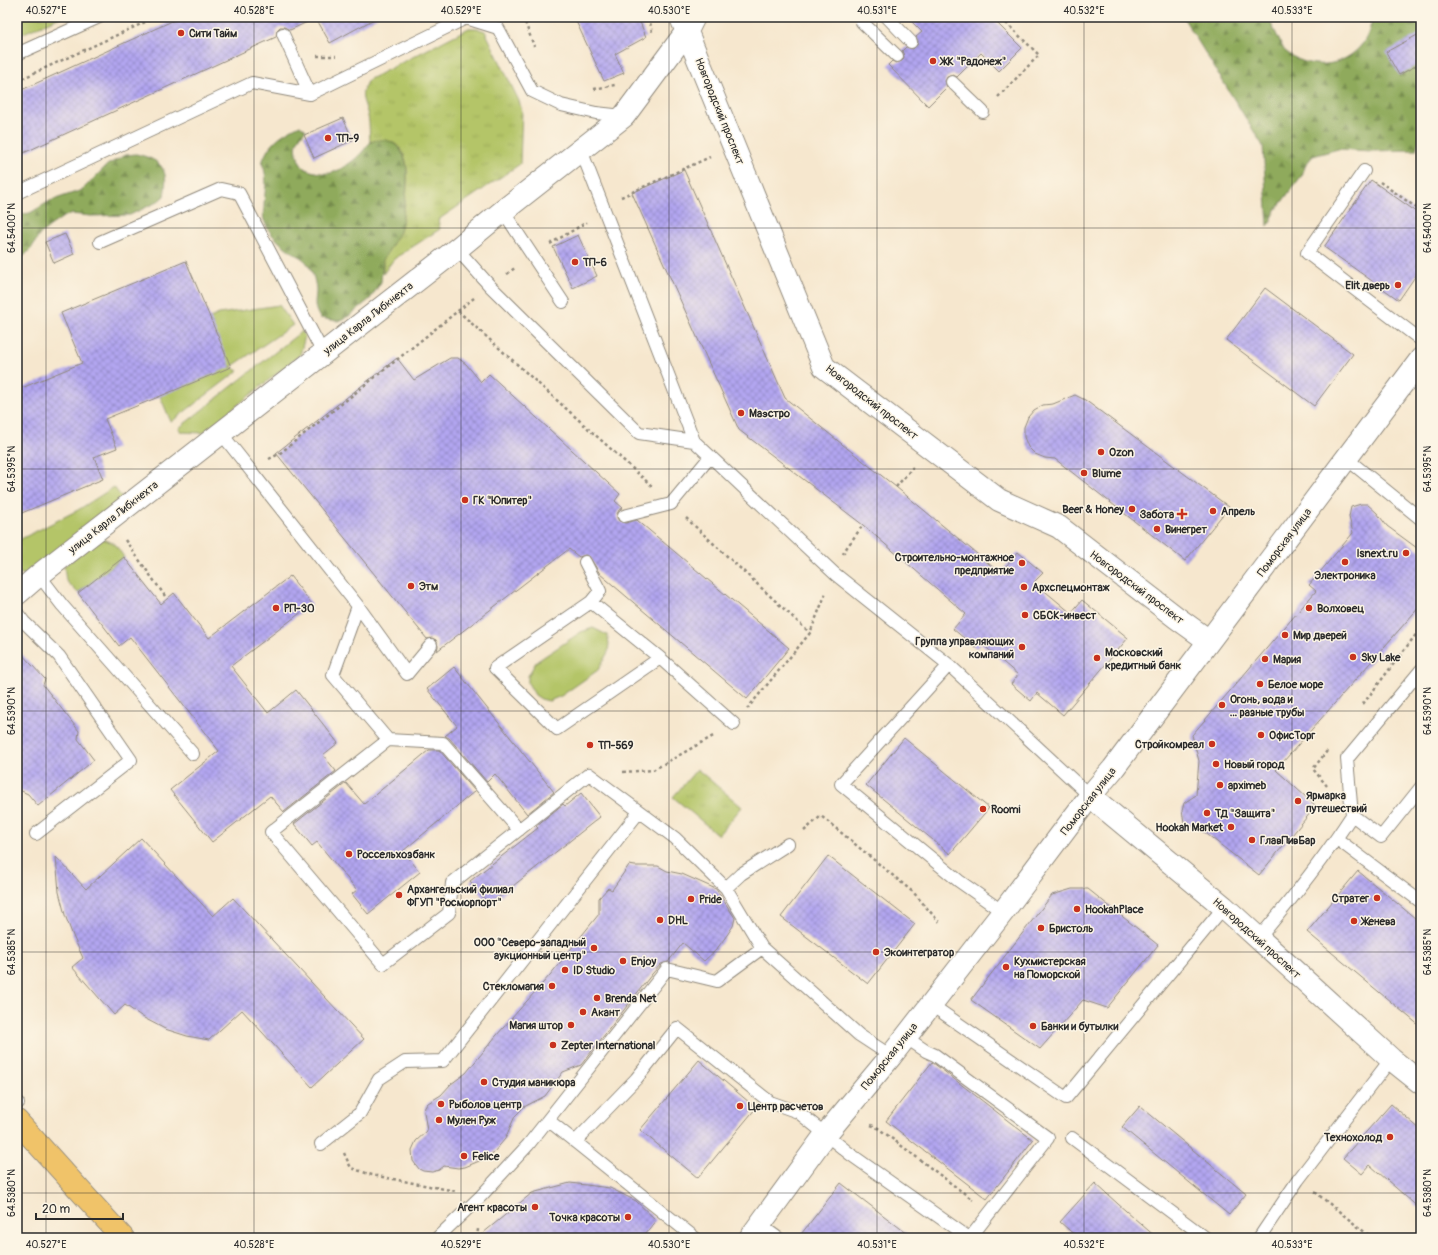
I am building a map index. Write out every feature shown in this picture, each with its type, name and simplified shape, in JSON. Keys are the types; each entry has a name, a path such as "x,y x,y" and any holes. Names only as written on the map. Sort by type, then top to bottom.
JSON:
{"main road":[{"path":"17,1110 123,1238"}],"street":[{"name":"улица Карла Либкнехта","path":"17,594 39,575 457,249 624,116 687,22"},
{"name":"Новгородский проспект","path":"687,22 734,147 824,367 999,500 1059,527 1209,641"},
{"name":"Поморская улица","path":"755,1232 826,1134 891,1056 1003,912 1090,796 1114,769 1421,360"},
{"name":"Новгородский проспект","path":"1090,796 1224,907 1391,1060 1421,1083"}],"lane":[{"path":"17,54 99,17"},
{"path":"862,17 862,22 897,56"},
{"path":"887,17 911,42"},
{"path":"17,193 252,84 310,94 466,18 498,28 532,91 561,105 596,113 624,116"},
{"path":"283,34 310,94"},
{"path":"952,82 983,112"},
{"path":"581,150 694,441 835,574 949,665 1090,796"},
{"path":"1364,171 1307,253 1421,340"},
{"path":"100,242 220,189 239,193 323,353"},
{"path":"503,211 563,302"},
{"path":"457,249 490,286 639,433 694,441"},
{"path":"220,433 358,606 407,674 431,645"},
{"path":"624,516 671,504 710,457"},
{"path":"1347,459 1421,519"},
{"path":"585,562 600,590 591,602 495,668 557,728 660,658"},
{"path":"39,575 62,605 193,754"},
{"path":"591,602 660,658 734,724"},
{"path":"358,606 333,675 388,740"},
{"path":"17,613 24,622 59,656 131,760 36,834"},
{"path":"949,665 841,784 959,881 1003,912"},
{"path":"1259,938 1286,906 1337,838 1352,815 1347,759 1421,670"},
{"path":"518,830 443,744 388,740 271,832 383,964 449,913 452,883 589,774 675,838 726,888 762,948 860,1035 891,1056"},
{"path":"1352,815 1380,837 1421,787"},
{"path":"321,1144 360,1113 379,1079 405,1062 443,1061 639,812"},
{"path":"1337,838 1421,902"},
{"path":"726,888 741,874 788,844"},
{"path":"930,1004 1066,1098 1224,907"},
{"path":"437,1238 480,1196 528,1145 667,969 717,981 762,948"},
{"path":"575,1142 636,1079 677,1028 770,1102 798,1112 850,1154 969,1238 984,1222 990,1212 1048,1138 935,1055 926,1051 905,1037"},
{"path":"1259,1238 1298,1180 1391,1060"},
{"path":"548,1120 695,1238"},
{"path":"1072,1138 1206,1238"},
{"path":"755,1232 778,1238"}],"path":[{"path":"17,81 156,17"},
{"path":"522,17 534,46"},
{"path":"649,17 652,32"},
{"path":"983,112 1039,56 1000,17"},
{"path":"590,90 621,83"},
{"path":"249,470 279,454 458,311 532,255 605,211 618,198 734,147"},
{"path":"1364,171 1421,210"},
{"path":"458,311 671,504 810,634"},
{"path":"111,520 166,596"},
{"path":"589,774 653,770 734,724 810,634 845,550 863,525"},
{"path":"788,844 822,816 914,893 939,922"},
{"path":"871,1125 878,1128 990,1212"},
{"path":"340,1129 344,1153 351,1168 372,1175 480,1196"},
{"path":"1298,1180 1372,1238"}],"green space":[{"path":"17,17 60,17 17,36"},
{"path":"1183,17 1268,17 1284,50 1293,57 1303,61 1314,64 1325,64 1346,58 1355,52 1367,37 1373,17 1421,17 1421,131 1416,150 1371,151 1338,149 1313,156 1306,164 1302,175 1276,210 1268,226 1263,146"},
{"path":"469,28 476,28 485,31 519,101 522,111 520,164 438,220 440,229 394,259 383,274 383,260 400,232 402,224 407,190 407,169 404,155 391,141 378,140 370,142 369,119 363,98 363,90 368,80"},
{"path":"300,125 306,130 297,142 296,148 300,163 304,168 310,171 324,173 335,172 353,161 371,142 380,139 389,141 398,147 404,156 406,166 407,178 402,224 400,232 383,260 381,282 370,299 349,316 338,321 320,318 315,307 315,282 309,266 304,260 275,238 266,225 264,219 263,213 266,180 262,163 268,150 276,140"},
{"path":"136,154 152,159 162,168 166,179 164,196 157,202 130,215 91,216 71,214 63,217 40,234 31,249 24,256 17,259 17,215 30,213 50,201 82,190 107,165 126,155"},
{"path":"279,305 293,325 231,367 238,371 171,422 160,396 210,318 219,314"},
{"path":"302,331 305,336 300,355 203,433 181,432 179,428"},
{"path":"114,487 124,501 25,575 17,572 17,541 78,510"},
{"path":"101,538 115,544 124,557 78,593 66,581 64,566"},
{"path":"593,628 607,635 609,643 608,652 598,670 561,696 549,701 541,699 535,695 528,683 528,676 536,662 581,632"},
{"path":"697,769 742,807 718,835 673,797"}],"building":[{"path":"181,17 378,17 330,43 316,18 290,30 280,27 277,30 276,37 17,156 17,92"},
{"path":"574,17 638,17 646,37 615,54 624,73 604,81"},
{"name":"ЖК \"Радонеж\"","path":"907,17 991,17 1022,48 999,71 981,53 957,77 953,75 947,77 945,81 947,87 928,106 888,65 892,61 896,63 902,61 904,57 902,51 906,47 913,49 918,44 916,37 922,32"},
{"path":"1421,33 1421,63 1399,75 1386,52"},
{"name":"ТП-9","path":"343,118 353,140 314,158 304,135"},
{"path":"684,170 785,398 1000,573 1018,552 1043,573 1034,582 1071,613 1082,600 1128,638 1063,715 1037,693 1031,701 1011,684 1018,675 981,643 976,648 953,629 966,614 863,525 739,430 632,193"},
{"path":"1371,180 1421,215 1421,268 1399,300 1324,247"},
{"path":"65,234 74,254 54,263 45,242"},
{"name":"ТП-6","path":"578,235 597,276 573,288 553,247"},
{"path":"186,261 231,367 105,419 117,448 94,457 103,479 17,515 17,390 82,363 61,313"},
{"path":"1265,288 1353,354 1314,406 1226,340"},
{"name":"ГК \"Юпитер\"","path":"397,358 414,380 450,358 458,358 466,364 481,382 489,374 620,494 615,501 623,508 619,510 617,514 619,521 625,523 637,520 789,648 747,699 600,574 589,556 585,555 579,557 569,549 437,651 438,646 436,640 432,638 427,639 276,453"},
{"path":"1075,395 1085,400 1229,507 1185,561 1055,459 1045,458 1035,454 1028,447 1024,437 1024,427 1028,417 1034,410 1043,405 1053,404"},
{"path":"1367,504 1377,513 1387,526 1421,551 1421,605 1276,770 1316,806 1259,875 1203,831 1184,822 1182,811 1184,803 1196,795 1199,761 1192,735 1316,591 1309,585 1353,533 1349,517 1351,507"},
{"path":"124,557 161,604 174,593 209,638 290,576 312,604 231,666 268,713 296,690 338,743 323,755 336,771 284,812 270,796 212,842 170,790 219,751 130,637 119,646 78,593"},
{"path":"17,649 45,679 43,685 79,731 78,739 94,760 38,806 28,794 17,789"},
{"path":"454,667 554,792 527,814 495,774 487,782 449,738 445,736 457,726 427,689"},
{"path":"904,738 989,808 950,854 866,785"},
{"path":"429,750 439,750 475,791 403,851 420,872 368,914 352,894 357,890 317,842 312,846 294,824 346,783 364,804"},
{"path":"581,793 600,817 489,905 470,881 538,828 536,826 563,804 565,806"},
{"path":"141,838 213,916 233,898 364,1039 312,1087 242,1010 209,1040 187,1036 165,1029 144,1018 125,1005 114,1015 72,967 83,958 65,915 59,892 56,857 86,889"},
{"path":"828,856 915,924 868,984 781,917"},
{"path":"629,865 658,866 667,871 682,874 716,889 735,918 733,926 716,950 704,961 683,943 668,962 661,964 652,974 581,1065 563,1072 545,1096 524,1107 515,1116 505,1139 494,1152 484,1159 465,1167 458,1168 444,1166 439,1170 432,1172 419,1169 413,1161 412,1150 416,1141 427,1131 424,1112 425,1107 466,1073 496,1036 550,975 599,914 599,898 608,888 612,890"},
{"path":"1358,871 1421,923 1421,1027 1307,932"},
{"path":"1072,889 1088,889 1158,945 1107,1008 1083,1000 1040,1049 971,1000 1052,895"},
{"path":"699,1060 756,1108 698,1178 640,1130"},
{"path":"932,1062 1033,1140 987,1199 886,1121"},
{"path":"1391,1104 1421,1130 1421,1210 1370,1165 1362,1174 1343,1158"},
{"path":"1140,1106 1246,1194 1229,1215 1122,1127"},
{"path":"570,1183 610,1188 636,1201 656,1220 642,1238 477,1238 532,1193"},
{"path":"841,1183 913,1238 798,1238"},
{"path":"1095,1183 1157,1238 1078,1238 1060,1222"}],"place":[{"name":"Сити Тайм","path":"181,33"},
{"name":"ЖК \"Радонеж\"","path":"933,61"},
{"name":"ТП-9","path":"328,138"},
{"name":"ТП-6","path":"575,262"},
{"name":"Elit дверь","path":"1398,285"},
{"name":"Маэстро","path":"741,413"},
{"name":"Ozon","path":"1101,452"},
{"name":"Blume","path":"1084,473"},
{"name":"ГК \"Юпитер\"","path":"465,500"},
{"name":"Beer & Honey","path":"1132,509"},
{"name":"Апрель","path":"1213,511"},
{"name":"Забота","path":"1182,514"},
{"name":"Винегрет","path":"1157,529"},
{"name":"Isnext.ru","path":"1406,553"},
{"name":"Электроника","path":"1345,562"},
{"name":"Строительно-монтажное предприятие","path":"1022,563"},
{"name":"Этм","path":"411,586"},
{"name":"Архспецмонтаж","path":"1024,587"},
{"name":"РП-30","path":"276,608"},
{"name":"Волховец","path":"1309,608"},
{"name":"СБСК-инвест","path":"1025,615"},
{"name":"Мир дверей","path":"1285,635"},
{"name":"Группа управляющих компаний","path":"1022,647"},
{"name":"Sky Lake","path":"1353,657"},
{"name":"Московский кредитный банк","path":"1097,658"},
{"name":"Мария","path":"1265,659"},
{"name":"Белое море","path":"1260,684"},
{"name":"Огонь, вода и ... разные трубы","path":"1222,705"},
{"name":"ОфисТорг","path":"1261,735"},
{"name":"Стройкомреал","path":"1212,744"},
{"name":"ТП-569","path":"590,745"},
{"name":"Новый город","path":"1216,764"},
{"name":"архimeb","path":"1220,785"},
{"name":"Ярмарка путешествий","path":"1298,801"},
{"name":"Roomi","path":"983,809"},
{"name":"ТД \"Защита\"","path":"1207,813"},
{"name":"Hookah Market","path":"1231,827"},
{"name":"ГлавПивБар","path":"1252,840"},
{"name":"Россельхозбанк","path":"349,854"},
{"name":"Архангельский филиал ФГУП \"Росморпорт\"","path":"399,895"},
{"name":"Стратег","path":"1377,898"},
{"name":"Pride","path":"691,899"},
{"name":"HookahPlace","path":"1077,909"},
{"name":"DHL","path":"660,920"},
{"name":"Женева","path":"1354,921"},
{"name":"Бристоль","path":"1041,928"},
{"name":"ООО \"Северо-западный аукционный центр\"","path":"594,948"},
{"name":"Экоинтегратор","path":"876,952"},
{"name":"Enjoy","path":"623,961"},
{"name":"Кухмистерская на Поморской","path":"1006,967"},
{"name":"ID Studio","path":"565,970"},
{"name":"Стекломагия","path":"552,986"},
{"name":"Brenda Net","path":"597,998"},
{"name":"Акант","path":"583,1012"},
{"name":"Магия штор","path":"571,1025"},
{"name":"Банки и бутылки","path":"1033,1026"},
{"name":"Zepter International","path":"553,1045"},
{"name":"Студия маникюра","path":"484,1082"},
{"name":"Рыболов центр","path":"441,1104"},
{"name":"Центр расчетов","path":"740,1106"},
{"name":"Мулен Руж","path":"439,1120"},
{"name":"Технохолод","path":"1390,1137"},
{"name":"Felice","path":"464,1156"},
{"name":"Агент красоты","path":"535,1207"},
{"name":"Точка красоты","path":"628,1217"}]}
